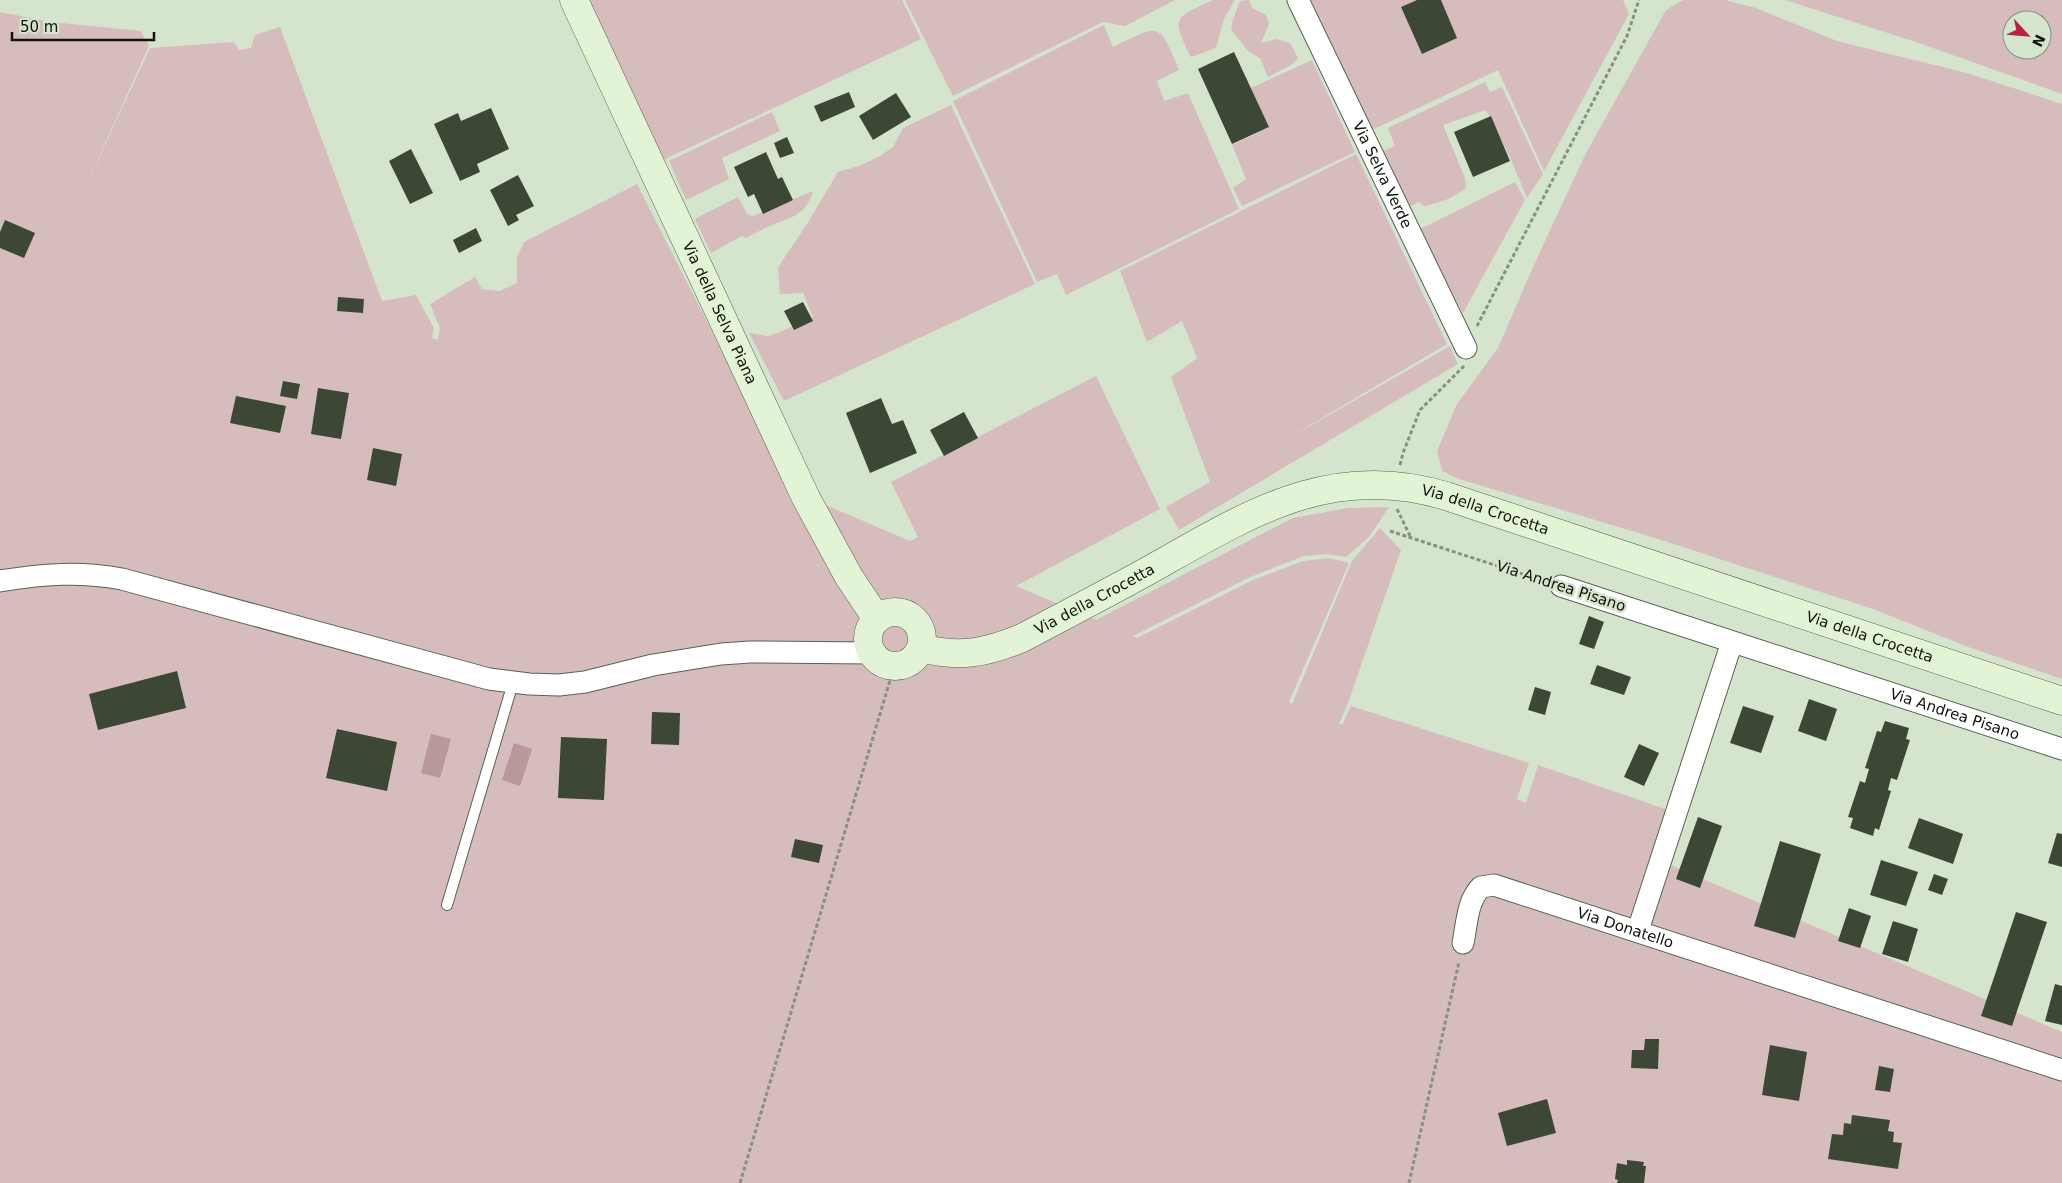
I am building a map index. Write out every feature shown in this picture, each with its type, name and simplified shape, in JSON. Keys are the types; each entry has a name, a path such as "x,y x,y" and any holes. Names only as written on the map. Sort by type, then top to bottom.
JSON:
{"street":[{"name":"Via della Selva Piana","path":"574,0 806,498 846,571 877,619"},
{"name":"Via Selva Verde","path":"1298,0 1466,348"},
{"name":"Via della Crocetta","path":"921,648 946,654 972,654 999,647 1022,638 1238,521 1278,503 1345,487 1398,485 1455,499 2062,701"},
{"path":"0,581 56,573 115,578 489,679 513,683 559,685 585,682 653,665 721,654 750,652 883,660 902,666 910,662 921,648 921,630 910,617 894,612 877,619 871,626 868,644 883,660"},
{"name":"Via Andrea Pisano","path":"1561,586 2062,749"},
{"path":"1638,930 1732,642"},
{"name":"Via Donatello","path":"1463,943 1471,901 1481,887 1488,884 1638,930 2062,1070"}],"lane":[{"path":"447,905 513,683"}],"path":[{"path":"1411,538 1397,510 1398,485 1401,459 1416,417 1428,400 1463,367 1467,356 1466,348 1627,36 1639,0"},
{"name":"Via Andrea Pisano","path":"1390,531 1561,586"},
{"path":"740,1183 883,660"},
{"path":"1409,1183 1463,943"}],"shaded area":[{"path":"588,0 902,0 921,39 663,160"},
{"path":"905,0 1175,0 1125,26 1103,22 953,96"},
{"path":"1213,0 1235,0 1224,19 1216,48 1191,57 1181,34 1180,20 1190,11"},
{"path":"1249,0 1252,8 1266,15 1269,24 1261,43 1277,39 1290,43 1298,58 1291,65 1268,77 1260,58 1248,51 1231,30 1240,1"},
{"path":"1308,0 1623,0 1629,14 1544,171 1498,70 1370,131"},
{"path":"1683,0 1725,0 1756,8 1837,41 1967,73 2062,104 2062,679 1968,647 1873,609 1652,537 1459,479 1442,471 1437,451 1457,404 1498,348 1586,153 1666,10"},
{"path":"1785,0 2062,0 2062,94 1919,43"},
{"path":"0,12 51,22 141,31 149,46 84,190 150,48 234,42 239,50 251,48 255,35 280,27 382,301 416,295 434,328 432,338 438,340 440,328 430,304 475,277 482,289 500,291 517,283 517,257 524,242 637,184 793,491 910,541 918,537 891,482 1096,376 1160,509 1016,586 1096,620 1293,518 1348,508 1389,507 1369,537 1346,557 1327,554 1304,556 1248,578 1133,636 1137,638 1255,579 1303,561 1329,558 1349,563 1289,702 1292,704 1352,561 1380,528 1401,550 1339,724 1342,725 1351,706 1529,763 1517,799 1526,803 1538,765 1671,811 1654,858 2062,1032 2062,1183 0,1183"},
{"path":"1104,25 1113,47 1149,31 1161,35 1167,42 1179,70 1157,81 1164,101 1188,93 1239,209 1066,295 1057,274 1037,282 953,101"},
{"path":"1312,60 1355,152 1242,206 1233,188 1246,179 1232,145 1268,128 1251,88"},
{"path":"1485,82 1490,92 1502,87 1543,174 1527,198 1509,155 1486,110 1443,125 1465,178 1466,188 1441,202 1424,206 1419,202 1409,207 1383,151 1395,146 1388,128"},
{"path":"951,105 1035,284 784,401 749,333 768,336 813,317 803,293 780,294 778,267 807,224 838,172 859,166 880,156 893,147 903,128"},
{"path":"772,112 780,131 722,158 729,179 686,200 669,161"},
{"path":"1356,154 1447,344 1280,443 1450,346 1458,364 1179,530 1166,507 1210,482 1171,377 1197,358 1182,321 1147,342 1120,271"},
{"path":"1515,182 1525,200 1463,313 1418,230"},
{"path":"813,191 806,206 789,219 767,227 746,238 742,236 711,253 695,219 738,197 747,214 753,216"},
{"path":"431,734 451,739 440,778 421,773"},
{"path":"514,743 532,749 520,786 502,780"}],"building":[{"path":"1417,0 1441,0 1457,38 1422,54 1401,7"},
{"path":"1234,52 1269,127 1232,144 1198,69"},
{"path":"849,92 855,107 821,122 814,106"},
{"path":"896,93 911,117 873,140 859,116"},
{"path":"491,108 509,149 477,164 480,172 460,181 434,124 458,113 461,121"},
{"path":"1491,116 1510,161 1473,177 1454,132"},
{"path":"787,137 794,153 780,158 774,143"},
{"path":"411,149 433,193 410,204 389,161"},
{"path":"766,152 778,179 782,177 793,200 763,214 754,194 748,197 734,167"},
{"path":"518,175 534,206 516,215 519,220 508,226 490,190"},
{"path":"5,220 35,233 24,258 0,248 0,232"},
{"path":"476,228 482,241 459,253 453,240"},
{"path":"338,297 364,299 363,313 337,311"},
{"path":"803,302 813,321 794,330 784,311"},
{"path":"283,381 300,384 297,399 280,396"},
{"path":"318,388 349,393 341,439 311,434"},
{"path":"236,396 286,406 280,433 230,423"},
{"path":"881,398 892,424 903,420 917,453 870,473 846,413"},
{"path":"964,412 978,438 944,456 930,430"},
{"path":"373,448 402,454 396,486 367,480"},
{"path":"1589,616 1604,622 1594,649 1579,644"},
{"path":"1597,665 1631,677 1624,695 1590,684"},
{"path":"177,671 186,708 98,730 89,694"},
{"path":"1535,687 1551,692 1545,715 1528,710"},
{"path":"1809,699 1837,709 1826,741 1798,731"},
{"path":"1743,706 1774,716 1761,753 1730,743"},
{"path":"652,712 680,713 679,745 651,744"},
{"path":"1885,721 1909,728 1906,739 1910,740 1897,780 1891,778 1888,790 1891,791 1879,830 1875,828 1873,836 1850,828 1853,818 1848,817 1860,781 1865,783 1869,769 1865,768 1877,731 1881,732"},
{"path":"337,729 397,742 387,791 326,778"},
{"path":"561,737 607,739 604,800 558,798"},
{"path":"1639,744 1659,753 1644,786 1624,777"},
{"path":"1698,817 1722,826 1700,888 1676,879"},
{"path":"1919,818 1963,834 1953,864 1908,848"},
{"path":"2057,833 2062,834 2062,867 2048,863"},
{"path":"795,839 823,845 819,863 791,857"},
{"path":"1780,841 1821,854 1795,938 1754,926"},
{"path":"1881,860 1918,872 1906,906 1870,895"},
{"path":"1934,874 1948,879 1942,895 1928,890"},
{"path":"1849,908 1871,916 1860,948 1838,941"},
{"path":"2016,912 2047,922 2012,1026 1981,1016"},
{"path":"1893,921 1918,929 1908,962 1882,954"},
{"path":"2055,984 2062,986 2062,1025 2045,1021"},
{"path":"1645,1039 1659,1039 1658,1069 1631,1068 1632,1050 1644,1050"},
{"path":"1770,1045 1807,1052 1799,1101 1762,1095"},
{"path":"1879,1066 1894,1069 1890,1092 1875,1090"},
{"path":"1547,1099 1556,1133 1507,1146 1498,1113"},
{"path":"1852,1115 1890,1120 1888,1131 1894,1132 1893,1142 1902,1143 1898,1169 1828,1159 1832,1134 1843,1135 1844,1123 1851,1124"},
{"path":"1627,1160 1644,1162 1643,1166 1646,1166 1644,1183 1617,1183 1618,1180 1615,1179 1617,1163 1627,1165"}]}
